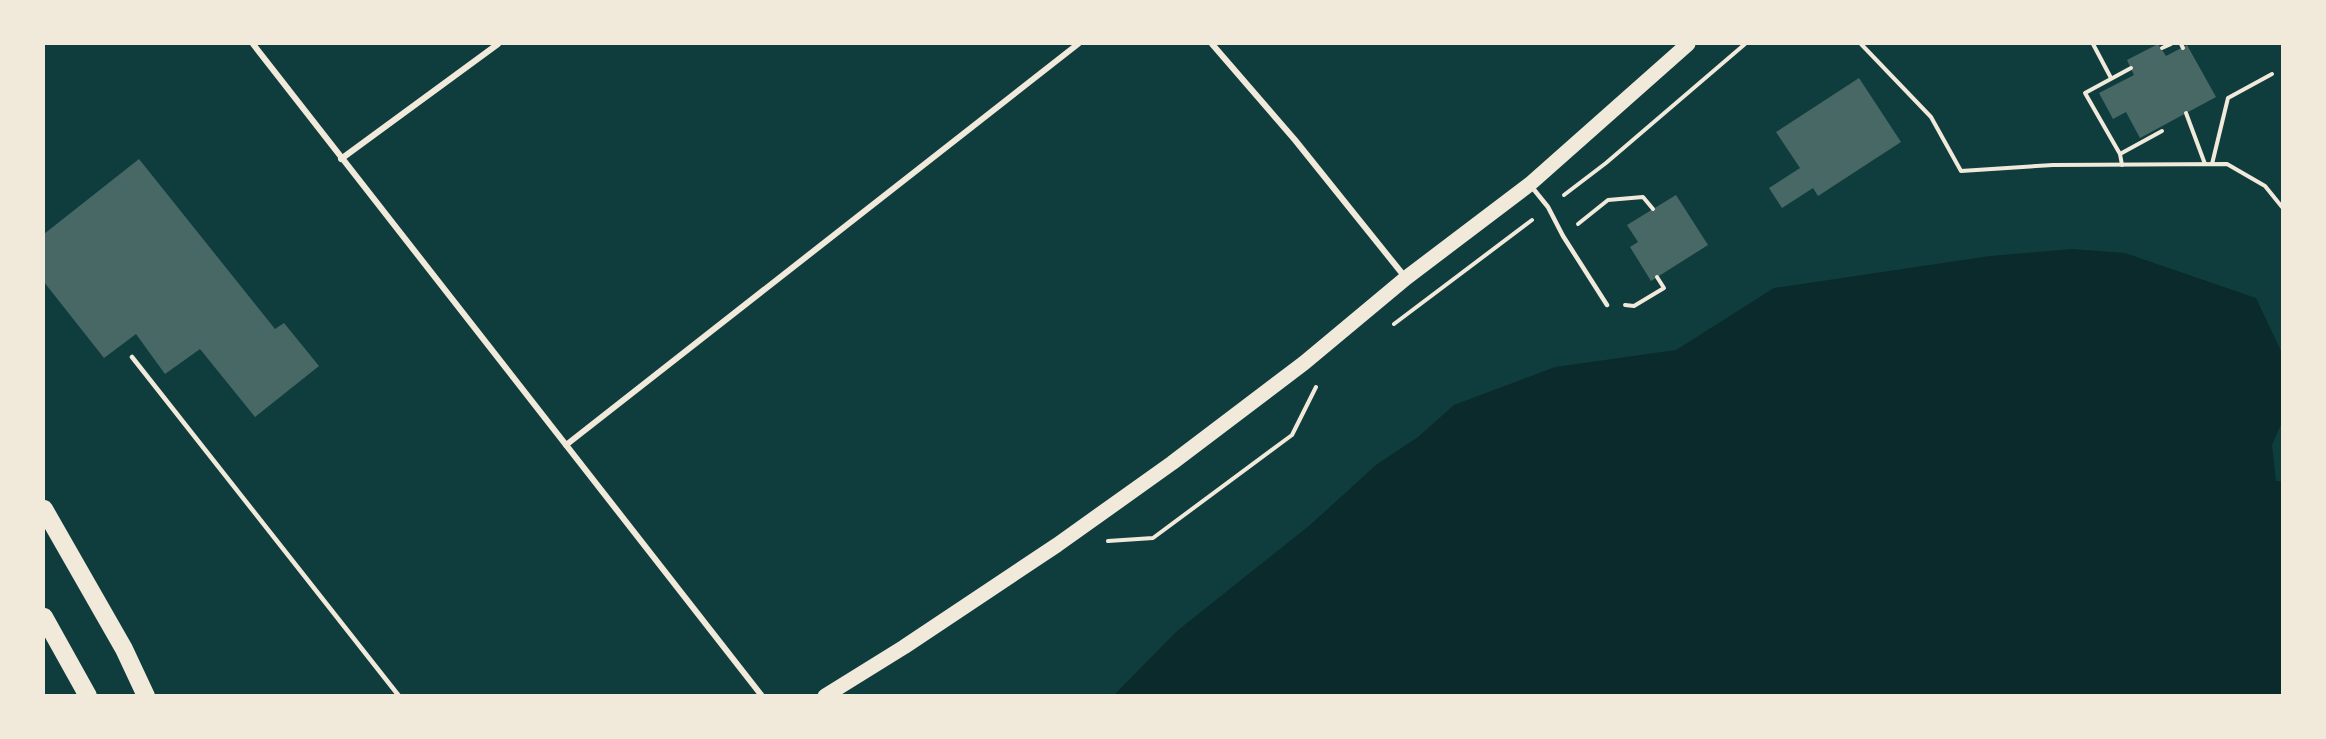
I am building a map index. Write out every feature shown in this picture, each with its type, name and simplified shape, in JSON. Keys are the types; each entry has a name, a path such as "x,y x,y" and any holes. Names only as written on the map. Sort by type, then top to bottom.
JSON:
{"highway":[{"path":"44,509 124,650 146,696"},
{"path":"44,617 88,696"}],"main road":[{"path":"825,696 1057,545 1172,463 1304,363 1406,278 1530,184 1688,44"}],"street":[{"path":"253,44 762,696"},
{"path":"341,159 498,44"},
{"path":"566,445 1078,44"},
{"path":"1212,44 1295,140 1406,278"}],"lane":[{"path":"1530,184 1548,207 1563,236 1607,305"},
{"path":"132,357 399,696"}],"path":[{"path":"1390,327 1606,163 1745,44"},
{"path":"1861,44 1931,117 1961,171 2053,165 2227,164 2265,186 2283,207"},
{"path":"2093,44 2111,78"},
{"path":"2162,48 2171,44"},
{"path":"2122,165 2120,154 2085,93 2131,68"},
{"path":"2212,164 2229,98 2272,74"},
{"path":"2186,113 2205,164"},
{"path":"2120,154 2162,131"},
{"path":"1563,236 1608,200 1643,197 1653,209"},
{"path":"1607,305 1634,306 1664,288 1657,277"},
{"path":"1100,542 1153,538 1292,435 1317,386"}],"water":[{"path":"2072,249 2125,253 2256,298 2282,353 2282,422 2272,445 2276,481 2282,481 2282,695 1107,696 1321,497 1454,405 1555,367 1676,350 1774,288 1990,256"}],"pier":[{"path":"1451,403 1454,405 1418,437 1376,465 1310,525 1177,631 1114,695 1104,696 1319,495"}],"building":[{"path":"2158,44 2166,56 2187,45 2216,97 2140,138 2126,112 2113,119 2099,93 2134,75 2127,60"},
{"path":"1859,78 1901,142 1818,196 1813,188 1782,208 1769,188 1800,168 1776,132"},
{"path":"139,159 275,329 284,323 319,366 255,417 200,349 165,374 136,334 104,358 44,282 44,234"},
{"path":"1676,195 1708,245 1651,281 1630,247 1638,242 1627,225"}]}
